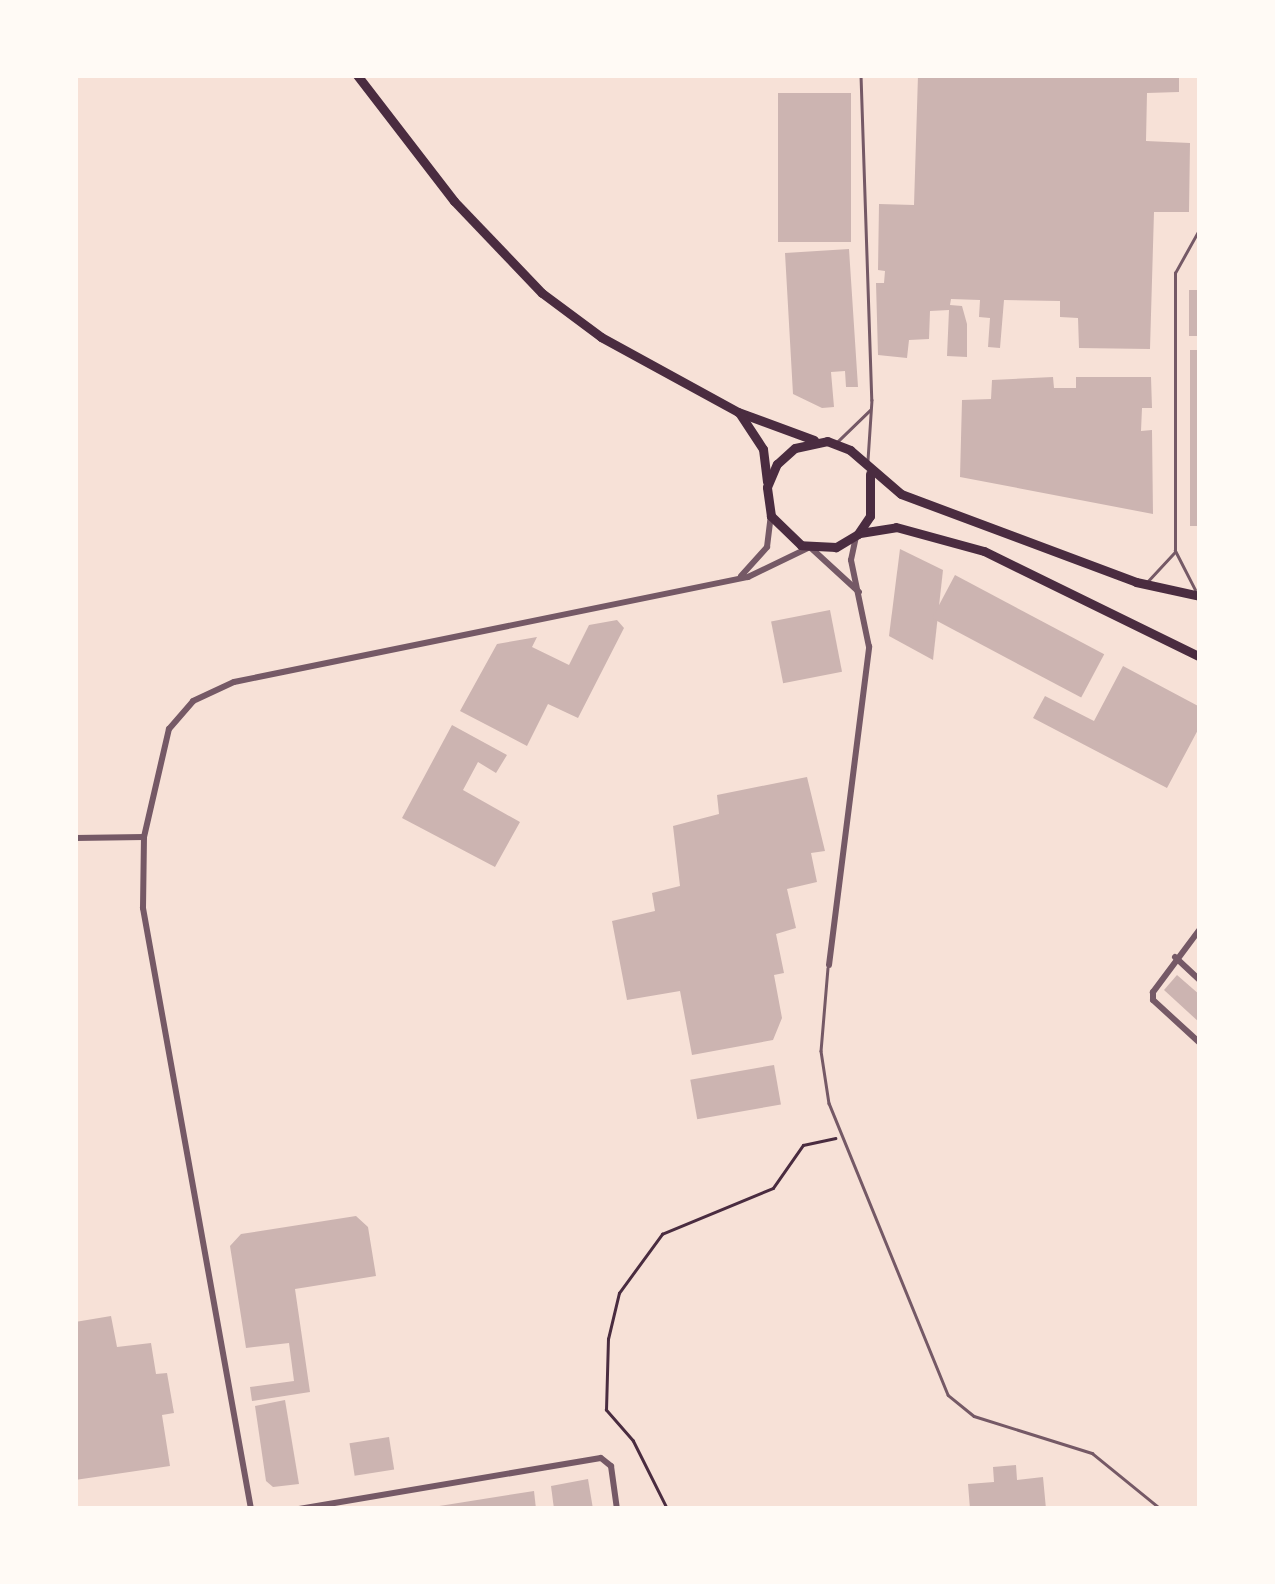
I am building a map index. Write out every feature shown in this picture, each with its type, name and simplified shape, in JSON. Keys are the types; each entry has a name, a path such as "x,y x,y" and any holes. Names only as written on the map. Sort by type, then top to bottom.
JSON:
{"main road":[{"path":"357,75 454,201 542,294 600,337 738,412 818,441 836,443 900,494 1143,584 1200,595"},
{"path":"738,412 762,449 770,516 783,534 810,548 836,546 857,534 896,527 984,551 1200,657"},
{"path":"767,487 784,455 818,441"},
{"path":"857,534 874,506 870,473"}],"street":[{"path":"741,577 766,547 770,516"},
{"path":"828,965 863,719 868,647 860,593 850,560 857,534"},
{"path":"251,1509 143,908 144,837 169,729 212,690 741,577 810,548 860,593"},
{"path":"75,838 144,837"},
{"path":"1200,929 1175,957 1153,1000 1200,1043"},
{"path":"1175,957 1200,980"},
{"path":"299,1509 601,1458 611,1466 617,1509"}],"lane":[{"path":"861,75 872,409 870,473"},
{"path":"1200,228 1176,274 1176,551 1200,595"},
{"path":"836,443 872,409"},
{"path":"1143,584 1163,572 1176,551"},
{"path":"828,965 822,1062 841,1138 952,1400 983,1420 1092,1453 1162,1509"}],"path":[{"path":"668,1509 633,1441 606,1410 608,1339 619,1293 662,1234 773,1188 803,1145 841,1138"}],"building":[{"path":"918,75 1179,75 1179,92 1147,93 1146,141 1190,143 1189,212 1154,212 1150,349 1079,348 1078,318 1060,317 1060,301 1004,300 1000,348 988,347 990,318 979,317 980,300 951,299 950,305 962,306 967,324 967,357 947,356 949,310 930,311 929,339 909,340 907,358 878,355 876,283 884,283 885,271 878,270 879,204 914,205"},
{"path":"778,93 851,93 851,242 778,242"},
{"path":"849,249 858,387 846,387 845,371 831,372 834,407 822,408 793,394 785,253"},
{"path":"1189,290 1200,290 1200,336 1189,336"},
{"path":"1190,350 1200,350 1200,526 1190,526"},
{"path":"1053,377 1054,388 1076,388 1076,377 1151,377 1152,408 1142,408 1141,431 1152,430 1153,514 960,477 962,400 991,399 992,380"},
{"path":"900,549 943,570 933,660 889,636"},
{"path":"955,575 1104,654 1081,698 932,618"},
{"path":"830,610 842,672 783,683 771,621"},
{"path":"617,620 624,628 578,718 548,704 527,746 460,711 497,644 537,637 532,647 569,665 589,625"},
{"path":"1123,666 1200,707 1200,726 1167,788 1033,718 1045,696 1094,721"},
{"path":"452,725 507,755 496,773 478,762 463,790 520,822 495,867 402,818"},
{"path":"807,777 825,851 811,853 817,882 787,889 796,928 776,934 784,973 774,975 782,1018 773,1040 692,1055 680,991 627,1000 612,921 655,911 652,893 680,886 673,826 719,814 717,795"},
{"path":"1177,975 1200,995 1200,1023 1164,990"},
{"path":"774,1065 781,1104 697,1119 690,1080"},
{"path":"356,1216 368,1227 376,1276 295,1289 310,1392 252,1401 250,1387 294,1381 289,1343 246,1348 230,1246 241,1234"},
{"path":"111,1316 117,1347 151,1343 156,1374 167,1373 174,1413 162,1415 170,1466 75,1480 75,1322"},
{"path":"285,1400 299,1484 273,1487 266,1481 255,1406"},
{"path":"389,1437 394,1470 355,1476 349,1443"},
{"path":"1016,1465 1017,1480 1043,1477 1046,1509 970,1509 968,1484 994,1482 993,1467"},
{"path":"588,1479 593,1509 554,1509 551,1486"},
{"path":"534,1491 536,1509 433,1509 433,1507"}]}
